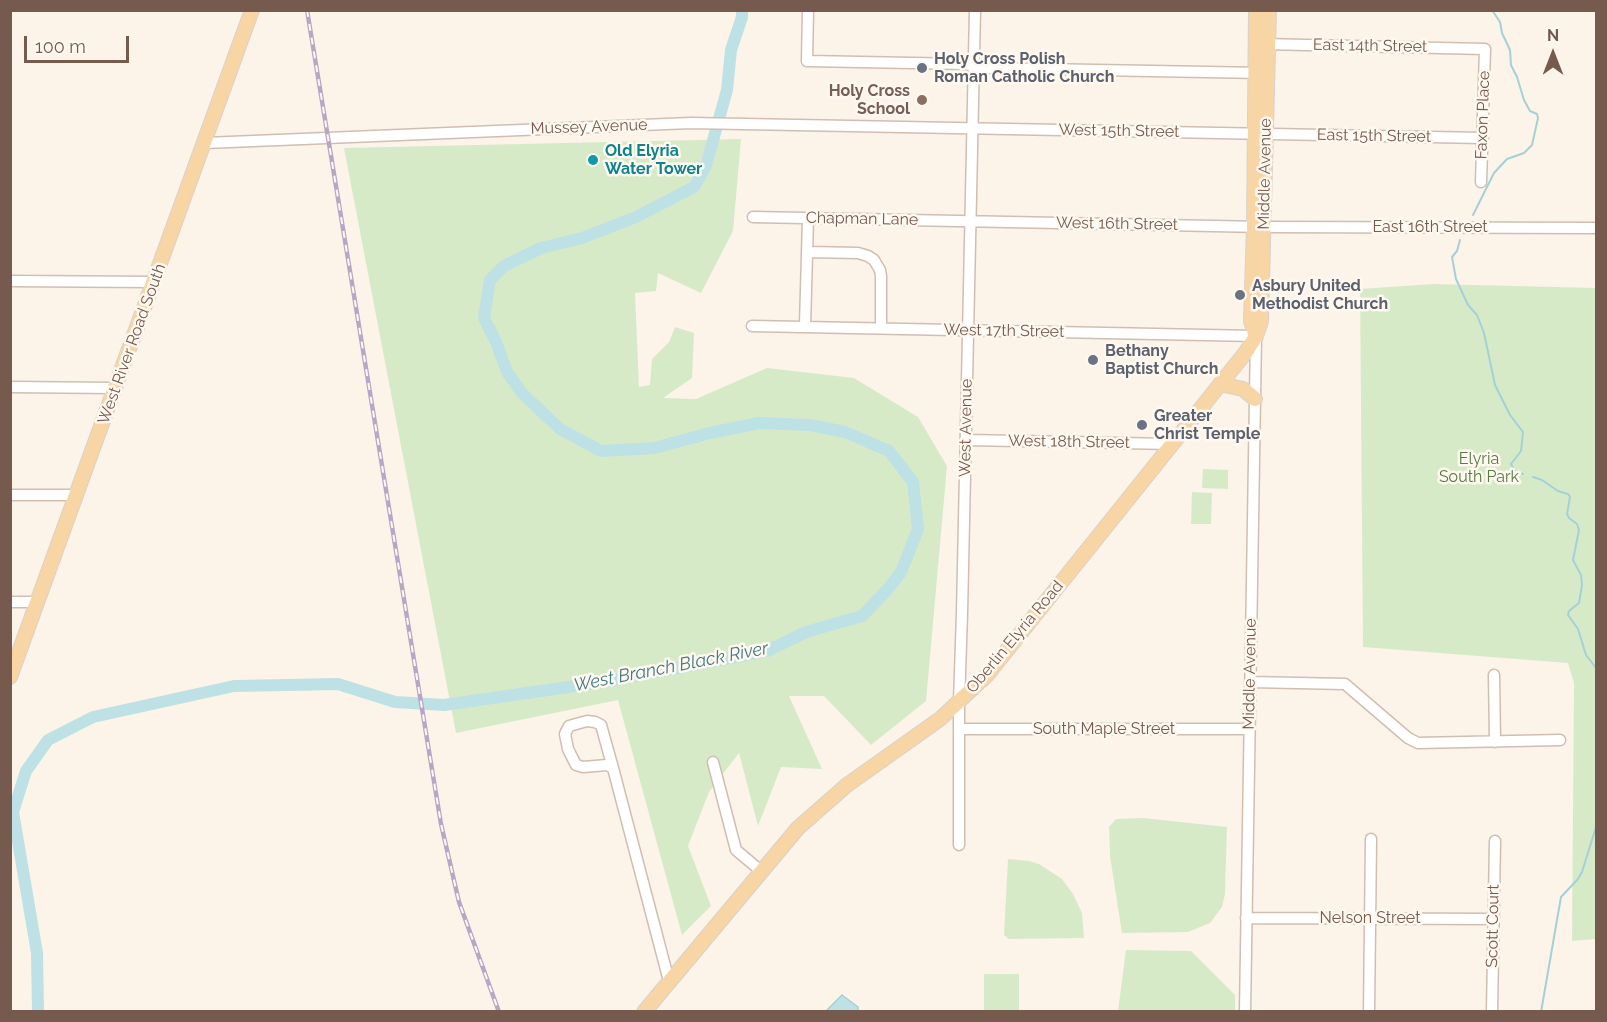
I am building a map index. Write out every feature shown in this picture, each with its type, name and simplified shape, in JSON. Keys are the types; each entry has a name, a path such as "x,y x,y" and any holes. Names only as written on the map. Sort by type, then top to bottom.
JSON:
{"main road":[{"name":"West River Road South","path":"10,677 252,10"},
{"name":"Middle Avenue","path":"1256,10 1261,44 1259,227 1261,321 1256,336"},
{"name":"Middle Avenue","path":"1261,44 1269,10"},
{"name":"Oberlin Elyria Road","path":"644,1011 798,828 822,805 940,718 987,675 1173,444 1256,336"},
{"path":"1220,384 1243,389 1255,399"}],"street":[{"path":"808,10 807,61 964,64 984,68 1261,73"},
{"name":"West Avenue","path":"959,845 958,703 975,10"},
{"name":"East 14th Street","path":"1261,44 1485,49"},
{"name":"Faxon Place","path":"1481,182 1485,49"},
{"name":"Mussey Avenue","path":"205,142 701,123 973,128"},
{"name":"West 15th Street","path":"973,128 1260,134"},
{"name":"East 15th Street","path":"1260,134 1483,138"},
{"name":"Chapman Lane","path":"753,217 971,220"},
{"path":"805,326 808,218"},
{"name":"West 16th Street","path":"971,220 1259,227"},
{"name":"East 16th Street","path":"1259,227 1596,228"},
{"path":"807,252 858,253 874,260 881,276 881,328"},
{"path":"10,281 154,282"},
{"name":"West 17th Street","path":"752,326 1256,336"},
{"name":"Middle Avenue","path":"1245,1011 1256,336"},
{"path":"10,387 116,388"},
{"name":"West 18th Street","path":"966,440 1173,444"},
{"path":"10,495 76,495"},
{"path":"10,602 37,602"},
{"path":"1494,675 1495,742"},
{"path":"1250,682 1345,684 1415,742 1560,740"},
{"path":"613,768 607,765 579,767 573,762 565,734 569,726 588,721 600,721 613,768 669,981"},
{"name":"South Maple Street","path":"959,729 1249,729"},
{"path":"713,762 736,850 761,871"},
{"path":"1369,1011 1371,839"},
{"name":"Scott Court","path":"1492,1011 1495,841"},
{"name":"Nelson Street","path":"1246,918 1493,919"}],"green space":[{"path":"741,139 733,231 701,293 658,273 656,291 635,293 639,387 650,385 652,359 669,342 675,327 694,333 692,378 663,398 696,399 767,368 854,378 918,417 947,466 926,701 871,745 824,696 789,696 822,769 781,767 758,826 739,753 709,792 688,846 711,906 682,935 618,700 456,733 344,148"},
{"name":"Elyria South Park","path":"1434,284 1596,288 1596,939 1572,941 1574,683 1568,663 1363,647 1360,289"},
{"path":"1203,469 1228,470 1228,489 1202,488"},
{"path":"1192,492 1212,493 1211,524 1191,524"},
{"path":"1143,818 1227,827 1225,894 1222,907 1210,923 1188,932 1122,933 1110,856 1109,827 1116,819"},
{"path":"1008,859 1039,864 1062,879 1073,894 1082,913 1084,938 1009,939 1004,935"},
{"path":"1126,950 1191,951 1235,995 1235,1011 1118,1011"},
{"path":"984,974 1019,974 1019,1011 984,1011"}],"water":[{"path":"842,995 858,1007 858,1011 826,1011"}],"waterway":[{"name":"West Branch Black River","path":"38,1012 37,953 13,812 26,771 48,740 93,717 234,686 338,684 395,702 444,705 603,682 767,651 806,632 862,616 901,572 918,529 913,482 889,451 845,432 810,425 759,423 654,448 601,451 560,429 522,393 507,372 484,318 490,280 504,266 541,248 582,238 636,217 694,187 706,166 727,90 731,50 742,17 742,10"},
{"path":"1473,215 1494,173 1507,159 1524,153 1532,145 1538,118 1537,114 1530,111 1524,100 1511,65 1510,50 1502,33 1500,22 1492,10"},
{"path":"1460,240 1457,251 1452,257 1456,279 1468,305 1477,315 1484,333 1495,385 1510,415 1523,432 1521,451 1511,464 1515,471 1523,474"},
{"path":"1533,477 1570,497 1567,514 1577,524 1579,530 1573,560 1581,575 1582,585 1579,603 1569,611 1568,615 1578,629 1586,655 1596,668"},
{"path":"1541,1012 1561,897 1582,872 1596,827"}],"railway":[{"path":"307,10 441,824 459,902 499,1012"}],"place":[{"name":"Holy Cross Polish Roman Catholic Church","path":"922,68"},
{"name":"Holy Cross School","path":"922,100"},
{"name":"Old Elyria Water Tower","path":"593,160"},
{"name":"Asbury United Methodist Church","path":"1240,295"},
{"name":"Bethany Baptist Church","path":"1093,360"},
{"name":"Greater Christ Temple","path":"1142,425"}]}
